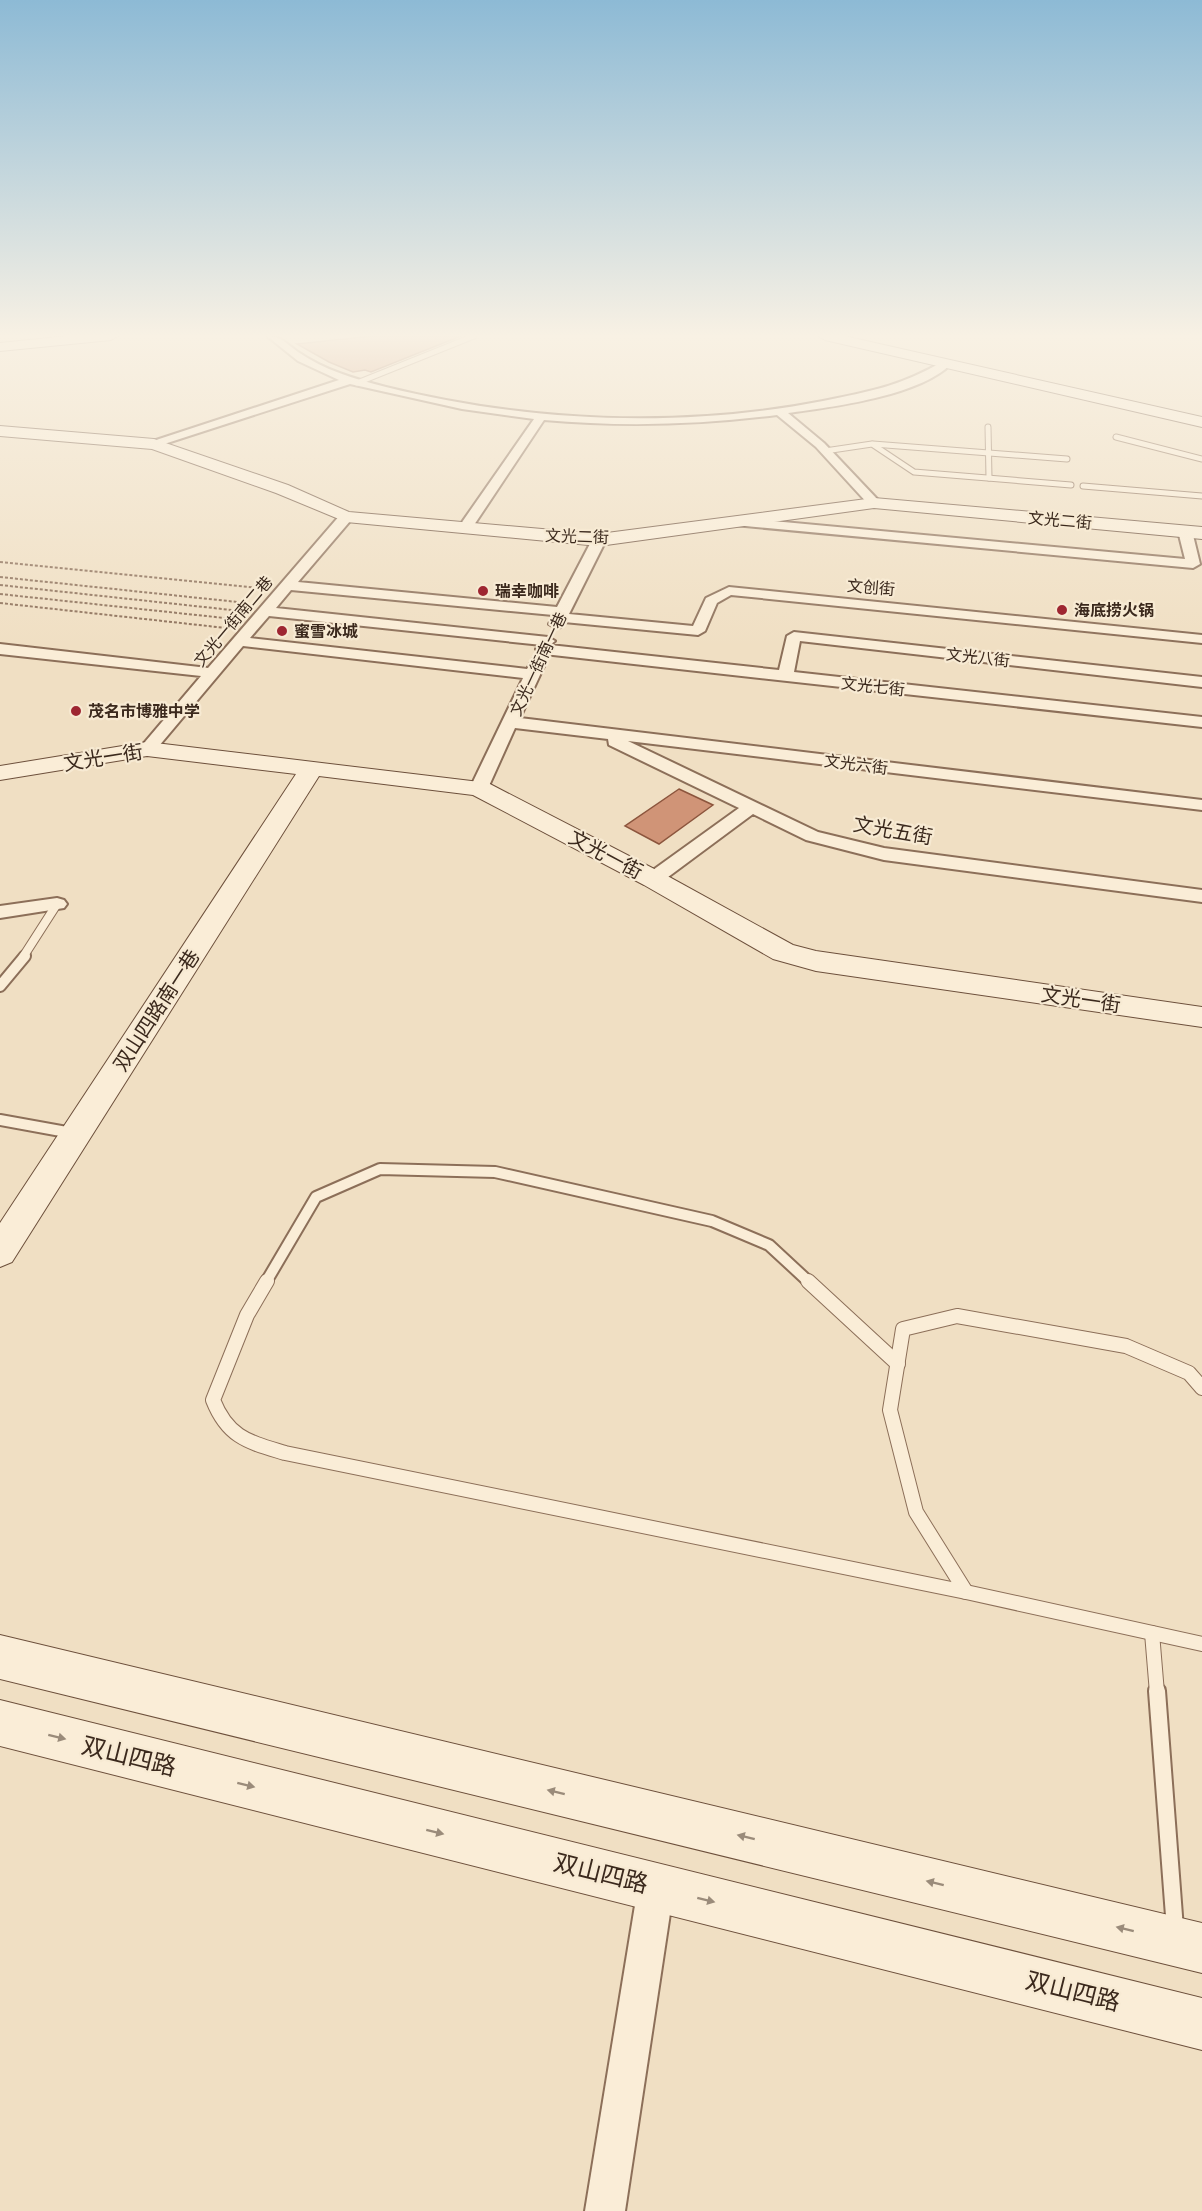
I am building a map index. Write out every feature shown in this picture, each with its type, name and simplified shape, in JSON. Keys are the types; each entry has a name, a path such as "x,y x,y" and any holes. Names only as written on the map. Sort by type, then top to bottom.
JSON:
{"street":[{"name":"文光二街","path":"97,439 154,444 282,489 346,517 599,540 874,503 1193,532"},
{"path":"154,444 169,439"},
{"path":"465,528 525,439"},
{"path":"811,439 874,503"},
{"name":"文光一街南二巷","path":"147,749 346,517"},
{"path":"739,522 1193,564 1193,532"},
{"name":"文光一街南一巷","path":"479,788 561,614 599,540"},
{"path":"287,585 561,614"},
{"name":"文创街","path":"561,614 698,631 711,601 729,591 1202,639"},
{"path":"256,621 533,674"},
{"name":"文光七街","path":"256,621 546,645 785,676 1202,722"},
{"name":"文光八街","path":"785,676 794,636 1202,682"},
{"path":"0,649 212,673"},
{"name":"文光六街","path":"510,722 1202,805"},
{"name":"文光五街","path":"598,733 812,836 884,854 1202,896"},
{"name":"文光一街","path":"0,773 147,749 479,788 653,879 783,952 816,961 1202,1017"},
{"name":"双山四路南一巷","path":"0,1252 312,768"},
{"path":"653,879 751,807"},
{"path":"0,912 57,904"},
{"path":"0,1657 1189,1944"},
{"name":"双山四路","path":"0,1723 1202,2024"},
{"path":"605,2211 656,1887"}],"lane":[{"path":"988,439 989,478"},
{"path":"1125,439 1202,459"},
{"path":"825,451 872,444 1067,459"},
{"path":"872,444 914,472 1071,485"},
{"path":"1083,486 1202,496"},
{"path":"0,986 32,947 57,904"},
{"path":"0,1120 76,1134"},
{"path":"898,1364 769,1245 712,1221 495,1172 380,1169 316,1197 247,1316 213,1400 219,1419 239,1438 285,1453 966,1592 1202,1644"},
{"path":"966,1592 916,1512 890,1410 903,1329 957,1316 1126,1346 1189,1373 1202,1388"},
{"path":"1152,1633 1189,1944"}],"path":[{"path":"0,562 260,588"},
{"path":"0,577 256,621"},
{"path":"0,585 256,621"},
{"path":"0,594 256,621"},
{"path":"0,603 256,621"}],"building":[{"path":"679,789 713,805 659,844 625,826"}],"place":[{"name":"瑞幸咖啡","path":"483,591"},
{"name":"海底捞火锅","path":"1062,610"},
{"name":"蜜雪冰城","path":"282,631"},
{"name":"茂名市博雅中学","path":"76,711"}]}
